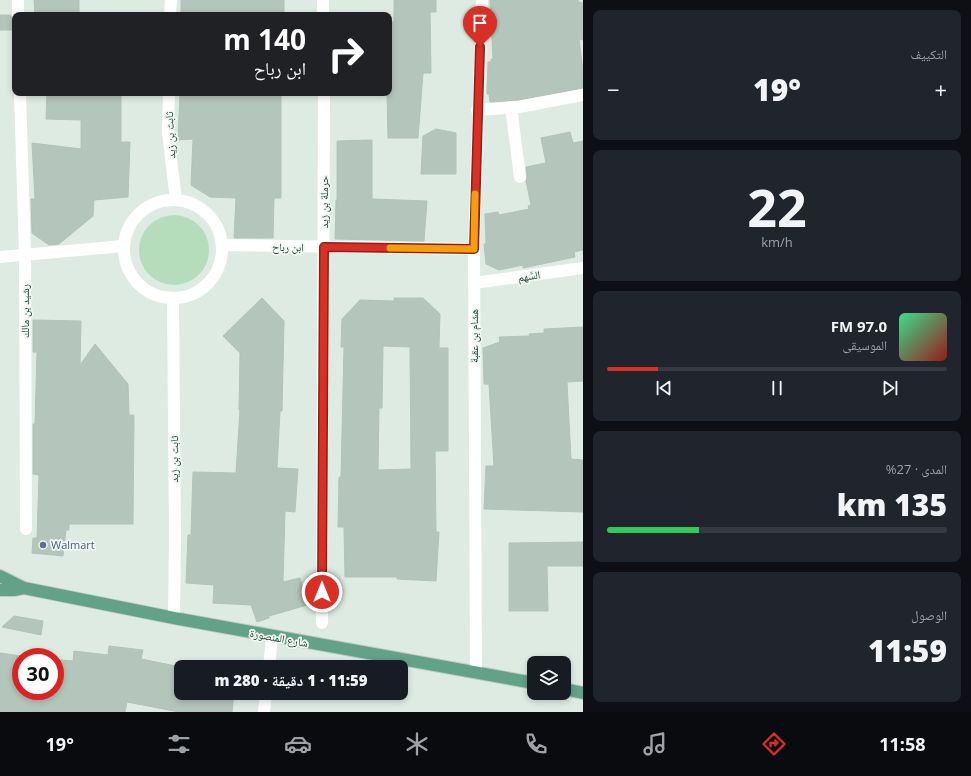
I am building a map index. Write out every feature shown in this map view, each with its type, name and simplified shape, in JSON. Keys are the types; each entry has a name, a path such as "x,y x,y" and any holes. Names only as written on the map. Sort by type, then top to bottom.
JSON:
{"main road":[{"name":"شارع المنصورة","path":"0,576 24,588 272,637 527,682"},
{"name":"شارع المنصورة","path":"0,590 24,588"},
{"path":"571,690 583,693"}],"street":[{"path":"18,0 18,12"},
{"path":"170,0 170,12"},
{"path":"324,0 324,12"},
{"name":"هشام بن عقبة","path":"476,672 474,249 477,110 482,0"},
{"path":"477,110 511,107 583,95"},
{"name":"رشيد بن مالك","path":"20,96 25,255 26,529"},
{"name":"ثابت بن زيد","path":"169,96 168,133 176,200"},
{"name":"حرملة بن زيد","path":"322,623 324,96"},
{"path":"511,107 520,177"},
{"path":"176,200 190,203 202,209 212,219 220,231 223,245 221,262 215,276 204,288 189,296 173,299 157,296 143,288 132,277 125,262 124,246 127,231 135,218 146,208 160,202 176,200"},
{"name":"ابن رباح","path":"223,245 474,249"},
{"path":"0,257 124,246"},
{"name":"السَّهم","path":"474,283 583,268"},
{"name":"ثابت بن زيد","path":"173,299 175,537 174,618"},
{"path":"270,660 272,637"},
{"path":"264,712 265,700"}],"green space":[{"path":"174,215 193,221 203,231 209,250 203,269 193,279 174,285 155,279 145,269 139,250 145,231 155,221"}],"building":[{"path":"34,0 79,0 79,12 35,12"},
{"path":"181,0 284,0 284,12 181,12"},
{"path":"394,0 436,0 436,12 430,12 431,73 423,73 418,138 388,138 387,96 392,96 392,22 394,22"},
{"path":"490,0 578,0 579,2 583,3 583,40 579,39 583,71 583,88 518,100 490,102 489,94 487,94 488,62 491,62 491,59 493,59"},
{"path":"0,15 10,15 12,18 12,30 0,30"},
{"path":"47,96 121,96 121,142 130,142 128,197 94,200 93,216 59,244 49,245 32,233 31,199 35,199 32,143 81,149 81,120 46,119"},
{"path":"180,96 281,96 281,198 274,198 273,238 234,238 236,198 210,197 191,185 193,139 178,140"},
{"path":"436,129 456,133 456,174 421,174 423,136"},
{"path":"570,132 573,143 583,141 583,250 574,252 575,257 523,268 523,265 499,270 486,264 484,244 486,244 485,214 498,212 499,215 529,209 528,206 531,205 526,181 526,167 546,163 541,138"},
{"path":"372,140 372,199 427,201 424,241 335,239 337,200 337,141"},
{"path":"262,298 284,321 282,411 280,411 277,468 298,469 295,512 285,511 283,582 300,578 307,605 269,616 269,618 257,622 251,605 213,603 214,585 186,583 188,535 191,535 193,472 236,473 240,410 240,353 223,336"},
{"path":"394,298 423,298 440,314 439,348 448,348 448,451 435,451 436,532 439,532 436,581 397,579 397,577 345,577 344,527 338,527 339,477 341,477 344,347 341,347 342,319 360,300 394,301","holes":["383,346 410,347 411,469 378,470 379,408 382,408"]},
{"path":"33,320 81,321 80,365 95,344 128,384 129,415 134,415 133,524 69,524 69,530 66,530 63,556 32,553 33,538 37,538 39,475 33,474 33,424 35,424 37,352 33,352"},
{"path":"583,327 583,381 567,382 571,459 583,460 583,512 484,509 486,466 494,466 489,384 484,384 483,348 500,342 499,337 530,336 529,334 544,333 544,329"},
{"path":"583,542 583,566 547,566 548,611 509,611 509,543"},
{"path":"14,616 43,621 41,635 2,627"},
{"path":"109,646 143,650 141,659 174,666 174,700 233,700 232,712 179,712 127,702 125,712 0,712 0,653 12,655 12,700 64,700 64,660 73,661 74,651 108,655"}],"slow traffic":[{"path":"390,248 474,249 475,194"}],"place":[{"name":"Walmart","path":"43,545"}],"route":[{"path":"322,592 324,247 474,249 480,47"}]}
